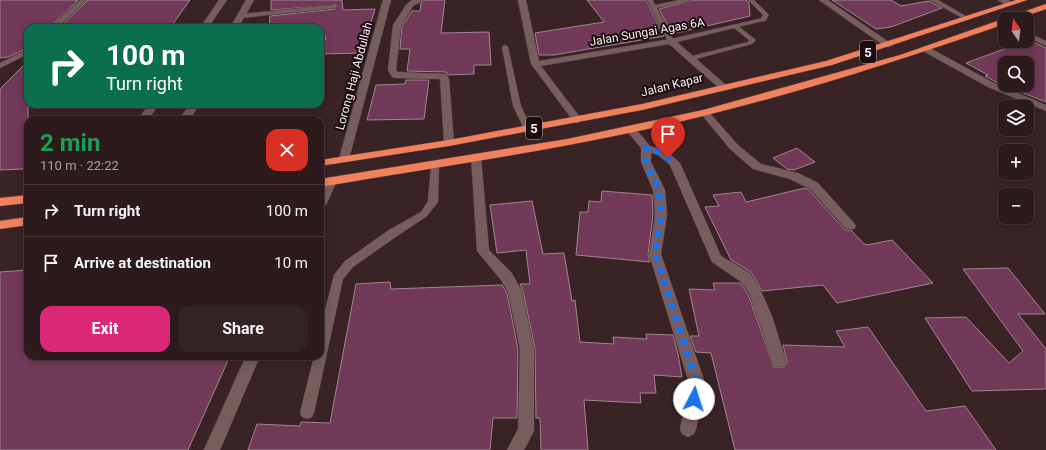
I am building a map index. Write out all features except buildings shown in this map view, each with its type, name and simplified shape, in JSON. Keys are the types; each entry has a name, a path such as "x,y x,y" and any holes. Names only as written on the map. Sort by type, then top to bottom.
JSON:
{"highway":[{"name":"Jalan Kapar","path":"324,162 449,143 642,107 829,63 968,19 1006,2 1023,0"},
{"path":"1029,12 1046,6"},
{"name":"5","path":"325,182 435,165 631,130 705,113 882,64 998,25"},
{"path":"0,202 24,199"},
{"path":"0,225 24,222"}],"street":[{"path":"207,24 223,0"},
{"path":"236,24 250,0"},
{"name":"Lorong Haji Abdullah","path":"344,159 387,0"},
{"path":"420,0 411,2 408,6 404,19 397,25 392,70 395,75 443,76 445,79 449,143"},
{"path":"522,0 535,64 577,120"},
{"path":"823,0 889,45"},
{"name":"Jalan Sungai Agas 6A","path":"535,64 671,41 763,20"},
{"path":"1034,38 1046,44"},
{"path":"671,41 723,87"},
{"path":"926,49 991,85 1045,108"},
{"path":"705,113 734,147 757,167 794,176 814,186 850,226"},
{"path":"631,130 646,148 661,152 675,163 716,259 723,266 746,278 755,289 779,361"},
{"path":"646,148 646,162 659,190 661,215 655,254 697,383 688,429"},
{"path":"476,157 483,251 506,276 515,291 527,349 526,431 515,450"},
{"path":"212,450 251,360"}],"lane":[{"path":"57,24 84,0"},
{"path":"650,0 671,41"},
{"path":"653,7 688,0"},
{"path":"751,0 766,15 763,20"},
{"path":"934,0 968,19"},
{"path":"241,16 334,7"},
{"path":"690,59 750,43 753,40 736,27"},
{"path":"505,47 517,106 528,129"},
{"path":"0,66 24,53"},
{"path":"324,339 338,278 349,264 393,233 424,214 433,202 435,165"},
{"path":"307,413 319,360"}],"route":[{"path":"668,158 661,152 646,148 646,162 659,190 661,215 655,254 697,383 694,399"}]}
